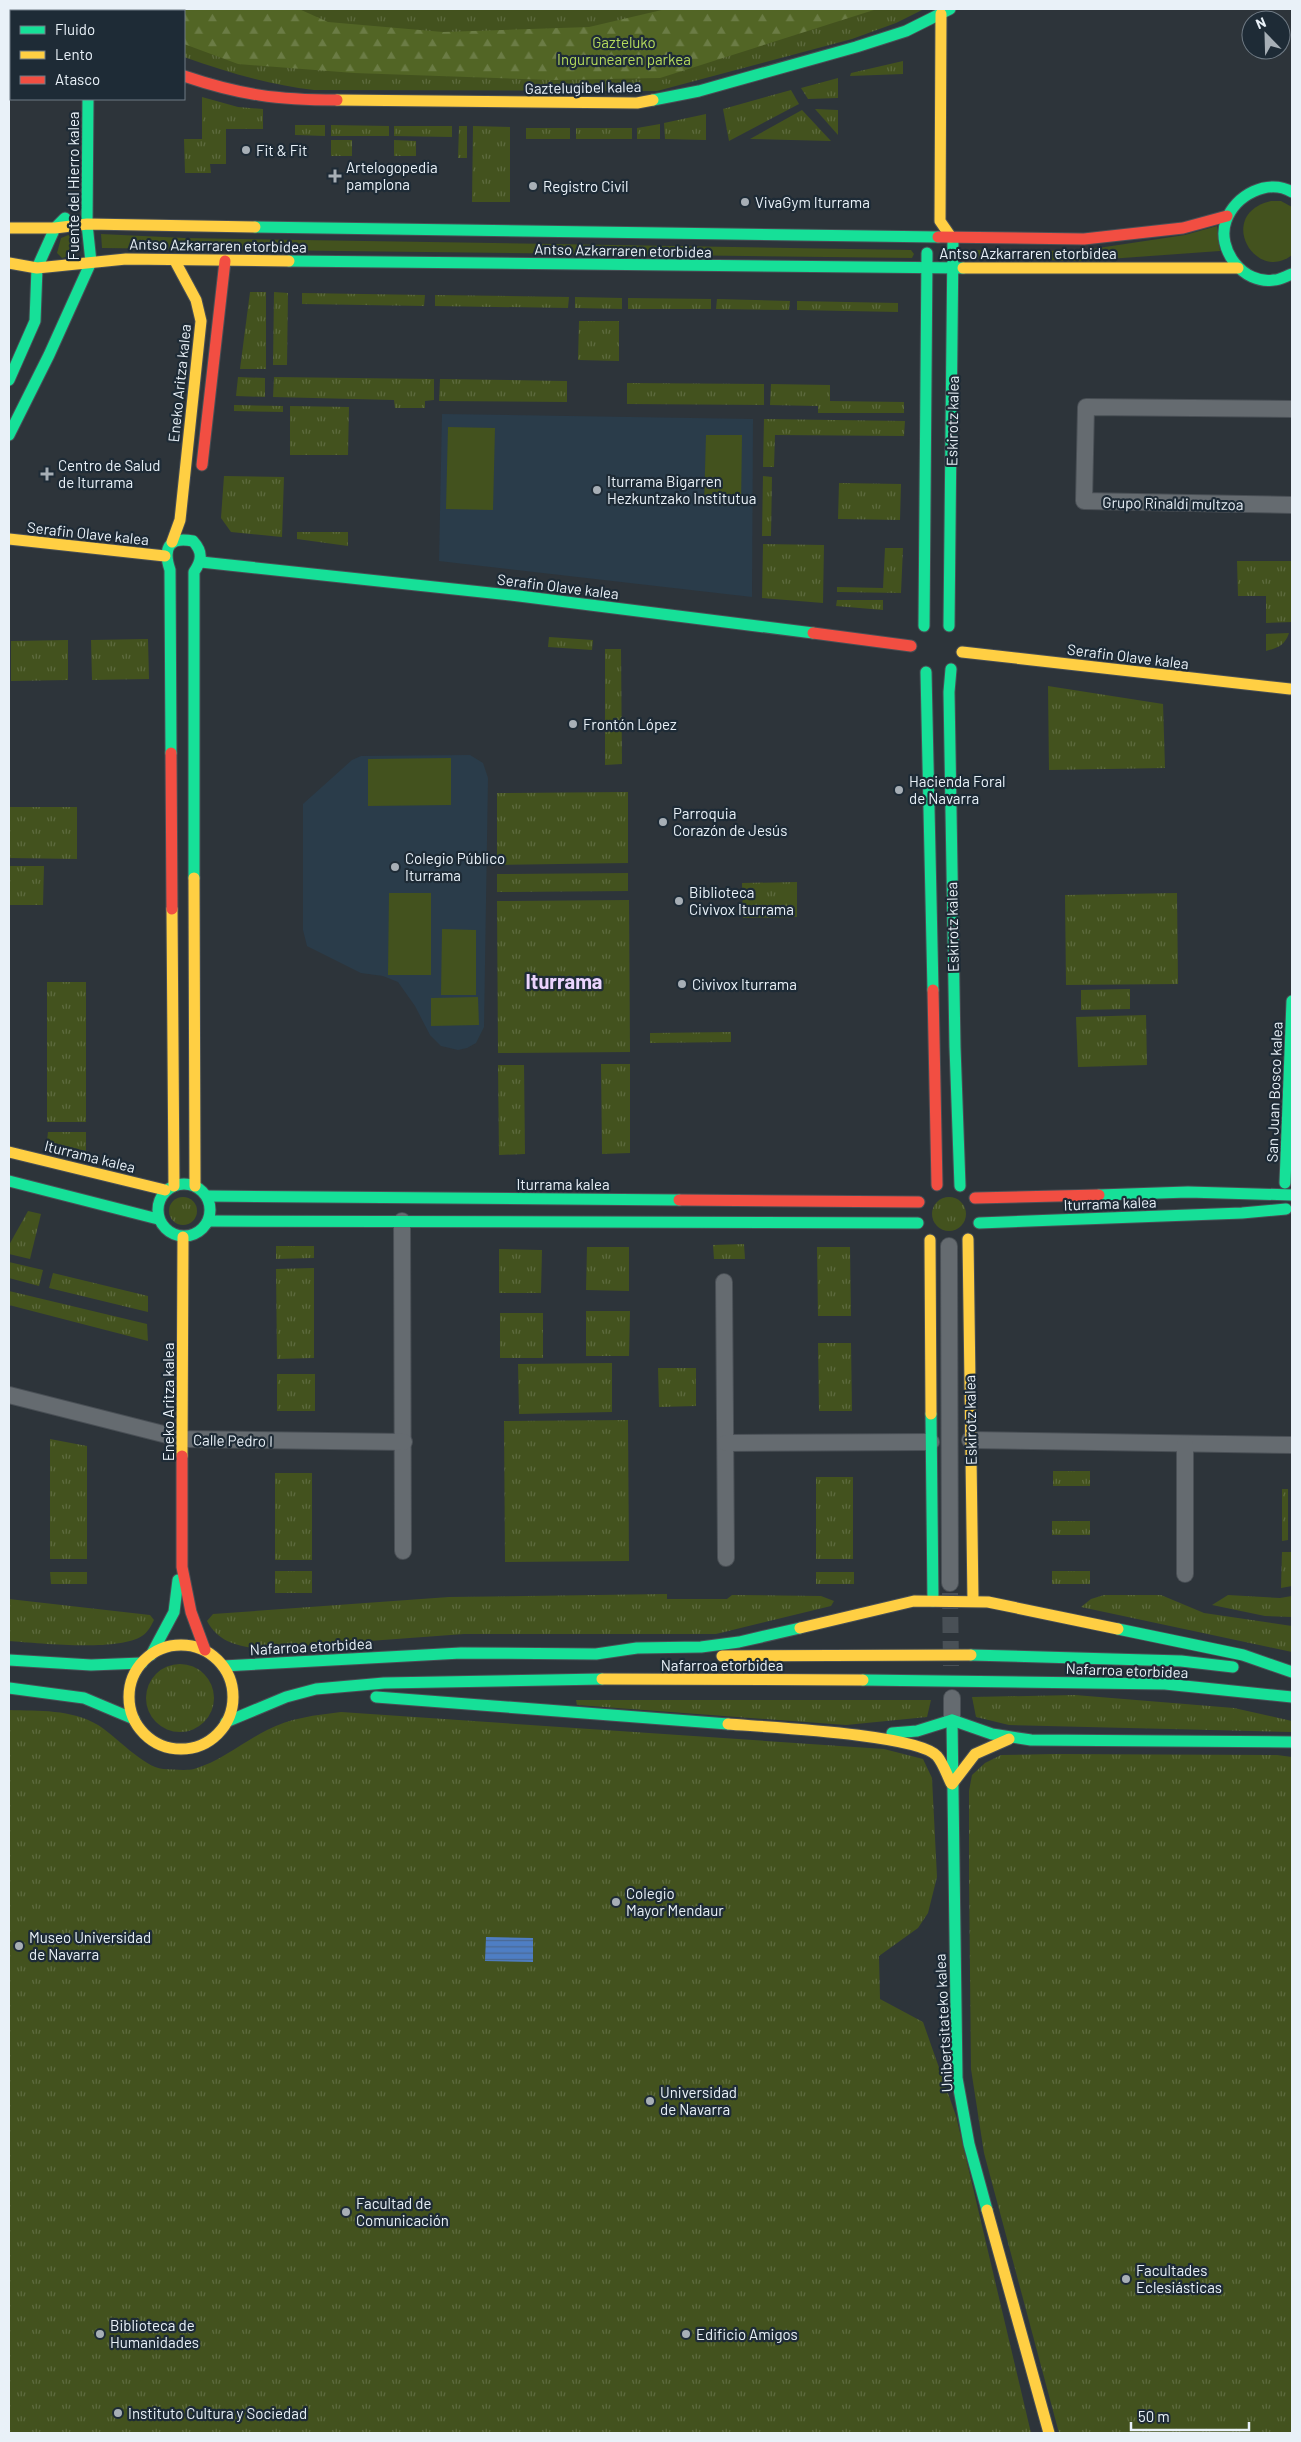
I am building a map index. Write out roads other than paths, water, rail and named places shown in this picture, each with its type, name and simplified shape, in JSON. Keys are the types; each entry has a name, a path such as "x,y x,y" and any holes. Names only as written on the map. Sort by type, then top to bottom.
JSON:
{"main road":[{"name":"Gaztelugibel kalea","path":"185,76 223,90 259,98 288,100 637,104 699,90 856,47 906,31 946,11"},
{"path":"928,238 940,221 946,11"},
{"name":"Gaztelugibel kalea","path":"185,64 231,80 322,100"},
{"name":"Fuente del Hierro kalea","path":"9,434 49,355 91,262 87,224 88,100"},
{"path":"1290,277 1261,279 1238,268 1229,256 1224,241 1227,216 1240,197 1261,187 1274,186 1291,190"},
{"name":"Fuente del Hierro kalea","path":"9,380 35,321 37,268 54,228 68,215 71,207"},
{"name":"Antso Azkarraren etorbidea","path":"9,228 54,228 87,224 1084,239 1183,228 1227,216"},
{"path":"940,221 953,238"},
{"name":"Eskirotz kalea","path":"924,626 926,268 928,238"},
{"name":"Eskirotz kalea","path":"949,626 953,238"},
{"name":"Antso Azkarraren etorbidea","path":"9,263 37,268 126,259 926,268 1238,268"},
{"name":"Eneko Aritza kalea","path":"172,542 180,520 201,321 196,300 175,261"},
{"path":"201,472 225,261"},
{"path":"169,1188 195,1186 207,1196 211,1209 209,1221 197,1234 183,1237 168,1233 158,1219 157,1203 169,1188 170,570 165,556 166,549 172,542 194,536 202,554 201,562 194,572 183,576 170,570"},
{"name":"Serafin Olave kalea","path":"9,539 165,556"},
{"name":"Serafin Olave kalea","path":"201,562 534,598 917,660"},
{"path":"194,572 195,1186"},
{"path":"936,622 949,626 959,637 962,652 952,669 939,674 917,660 915,634 924,626 936,622"},
{"name":"Serafin Olave kalea","path":"962,652 1291,687"},
{"name":"Eskirotz kalea","path":"917,660 928,1193"},
{"name":"Eskirotz kalea","path":"952,669 949,692 950,843 960,1186"},
{"path":"1291,687 1292,702"},
{"name":"San Juan Bosco kalea","path":"1289,1183 1292,1002"},
{"name":"Iturrama kalea","path":"9,1152 169,1188"},
{"path":"9,1181 158,1219"},
{"name":"Iturrama kalea","path":"977,1210 1188,1192 1230,1186 1289,1183"},
{"path":"960,1186 977,1210 968,1238 949,1246 930,1240 918,1224 928,1193 960,1186"},
{"name":"Iturrama kalea","path":"1188,1192 1292,1196"},
{"name":"Iturrama kalea","path":"207,1196 928,1193"},
{"name":"Iturrama kalea","path":"977,1210 1242,1213 1292,1207"},
{"name":"Iturrama kalea","path":"1242,1213 1266,1218 1292,1218"},
{"path":"209,1221 918,1224"},
{"name":"Eneko Aritza kalea","path":"183,1237 182,1567 190,1612 205,1650"},
{"name":"Eskirotz kalea","path":"968,1238 973,1602"},
{"path":"930,1240 933,1601"},
{"name":"Eneko Aritza kalea","path":"151,1654 174,1612 177,1582 182,1567"},
{"name":"Nafarroa etorbidea","path":"610,1653 637,1648 701,1647 739,1642 914,1600 988,1602 1243,1655 1292,1673"},
{"path":"177,1645 205,1650 223,1666 230,1679 233,1694 232,1708 226,1722 216,1735 203,1744 187,1748 171,1748 156,1742 143,1732 134,1719 130,1705 129,1690 134,1676 142,1663 151,1654 163,1648 177,1645"},
{"name":"Nafarroa etorbidea","path":"223,1666 461,1653 610,1653 634,1657 896,1654 1162,1660 1292,1673"},
{"path":"9,1660 91,1665 142,1663"},
{"name":"Nafarroa etorbidea","path":"226,1722 286,1697 316,1689 384,1683 532,1679 1002,1680 1165,1684 1223,1691 1280,1694 1292,1697"},
{"path":"9,1688 84,1698 134,1719"},
{"name":"Nafarroa etorbidea","path":"1223,1691 1292,1706"},
{"path":"260,1708 331,1698 365,1696 854,1734 918,1745 937,1755 952,1784 970,1757 981,1748 1010,1739"},
{"path":"854,1734 917,1731 952,1720 968,1727 1010,1739 1292,1742"},
{"name":"Unibertsitateko kalea","path":"952,1720 957,2078 969,2144 1049,2433"}],"street":[{"name":"Grupo Rinaldi multzoa","path":"1292,409 1086,407 1084,501 1292,505"},
{"path":"402,1221 404,1551"},
{"name":"Eskirotz kalea","path":"949,1246 950,1583"},
{"path":"724,1282 726,1558"},
{"name":"Calle Pedro I","path":"9,1395 183,1439 404,1442"},
{"path":"970,1440 1292,1445"},
{"path":"726,1443 931,1442"},
{"path":"1185,1574 1186,1444"},
{"path":"952,1698 952,1720"}],"water":[{"path":"486,1937 533,1938 533,1962 485,1961"}],"tunnel":[{"path":"950,1593 951,1666"}],"place":[{"name":"Fit & Fit","path":"246,150"},
{"name":"Artelogopedia pamplona","path":"335,176"},
{"name":"Registro Civil","path":"533,186"},
{"name":"VivaGym Iturrama","path":"745,202"},
{"name":"Centro de Salud de Iturrama","path":"47,474"},
{"name":"Iturrama Bigarren Hezkuntzako Institutua","path":"597,490"},
{"name":"Frontón López","path":"573,724"},
{"name":"Hacienda Foral de Navarra","path":"899,790"},
{"name":"Parroquia Corazón de Jesús","path":"663,822"},
{"name":"Colegio Público Iturrama","path":"395,867"},
{"name":"Biblioteca Civivox Iturrama","path":"679,901"},
{"name":"Civivox Iturrama","path":"682,984"},
{"name":"Colegio Mayor Mendaur","path":"616,1902"},
{"name":"Museo Universidad de Navarra","path":"19,1946"},
{"name":"Universidad de Navarra","path":"650,2101"},
{"name":"Facultad de Comunicación","path":"346,2212"},
{"name":"Facultades Eclesiásticas","path":"1126,2279"},
{"name":"Biblioteca de Humanidades","path":"100,2334"},
{"name":"Edificio Amigos","path":"686,2334"},
{"name":"Instituto Cultura y Sociedad","path":"118,2413"}],"district":[{"name":"Iturrama","path":"564,981"}],"park label":[{"name":"Gazteluko Ingurunearen parkea","path":"624,50"}]}
